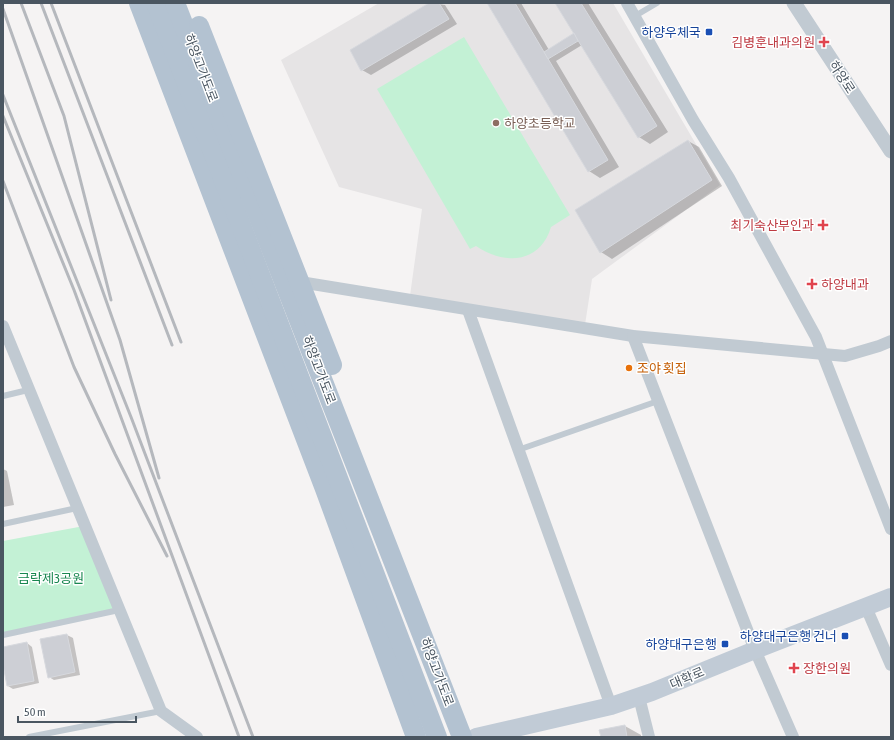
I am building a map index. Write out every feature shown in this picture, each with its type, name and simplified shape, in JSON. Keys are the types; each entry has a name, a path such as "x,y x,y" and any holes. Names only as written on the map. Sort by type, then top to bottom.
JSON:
{"main road":[{"path":"139,3 325,489 416,737"},
{"name":"하양고가도로","path":"156,3 437,737"},
{"name":"하양고가도로","path":"175,3 462,737"},
{"path":"190,3 300,282 475,737"},
{"name":"대학로","path":"475,737 611,706 639,697 891,597"}],"street":[{"path":"627,3 692,120 729,178 816,337 891,529"},
{"name":"하양로","path":"794,3 891,152"},
{"path":"300,282 633,336 845,356 879,346 891,340"},
{"path":"468,310 611,706"},
{"path":"3,326 161,711 196,737"},
{"path":"633,336 755,650 793,737"},
{"path":"866,607 891,665"},
{"path":"639,697 649,737"}],"lane":[{"path":"635,16 657,3"},
{"path":"3,396 28,390"},
{"path":"518,450 658,401"},
{"path":"3,524 77,508"},
{"path":"3,635 119,610"},
{"path":"29,737 161,711"}],"shaded area":[{"name":"하양초등학교","path":"379,3 613,3 720,185 592,279 584,331 409,303 422,209 339,187 281,60"}],"green space":[{"path":"464,37 570,215 551,227 546,239 539,248 520,258 498,256 476,246 470,249 377,89"},
{"name":"금락제3공원","path":"84,526 119,610 3,635 3,541"}],"building":[{"path":"429,3 439,3 449,19 361,71 350,50"},
{"path":"487,3 515,3 608,160 588,172"},
{"path":"555,3 581,3 657,126 638,138"},
{"path":"574,33 578,41 548,59 544,52"},
{"path":"688,140 712,180 600,253 575,210"},
{"path":"67,634 75,672 48,678 40,639"},
{"path":"27,642 34,681 7,686 3,665 3,647"},
{"path":"625,725 627,737 601,737 599,730"}],"railway":[{"path":"21,3 64,116 111,300"},
{"path":"41,3 172,345"},
{"path":"51,3 181,342"},
{"path":"3,9 120,340 159,478"},
{"path":"3,95 131,417 253,737"},
{"path":"3,116 74,290 239,737"},
{"path":"3,181 74,367 115,454 167,556"}],"place":[{"name":"하양우체국","path":"709,32"},
{"name":"김병훈내과의원","path":"824,42"},
{"name":"하양초등학교","path":"496,123"},
{"name":"최기숙산부인과","path":"823,225"},
{"name":"하양내과","path":"812,284"},
{"name":"조야 횟집","path":"629,368"},
{"name":"하양대구은행 건너","path":"845,636"},
{"name":"하양대구은행","path":"725,644"},
{"name":"장한의원","path":"794,668"}]}
